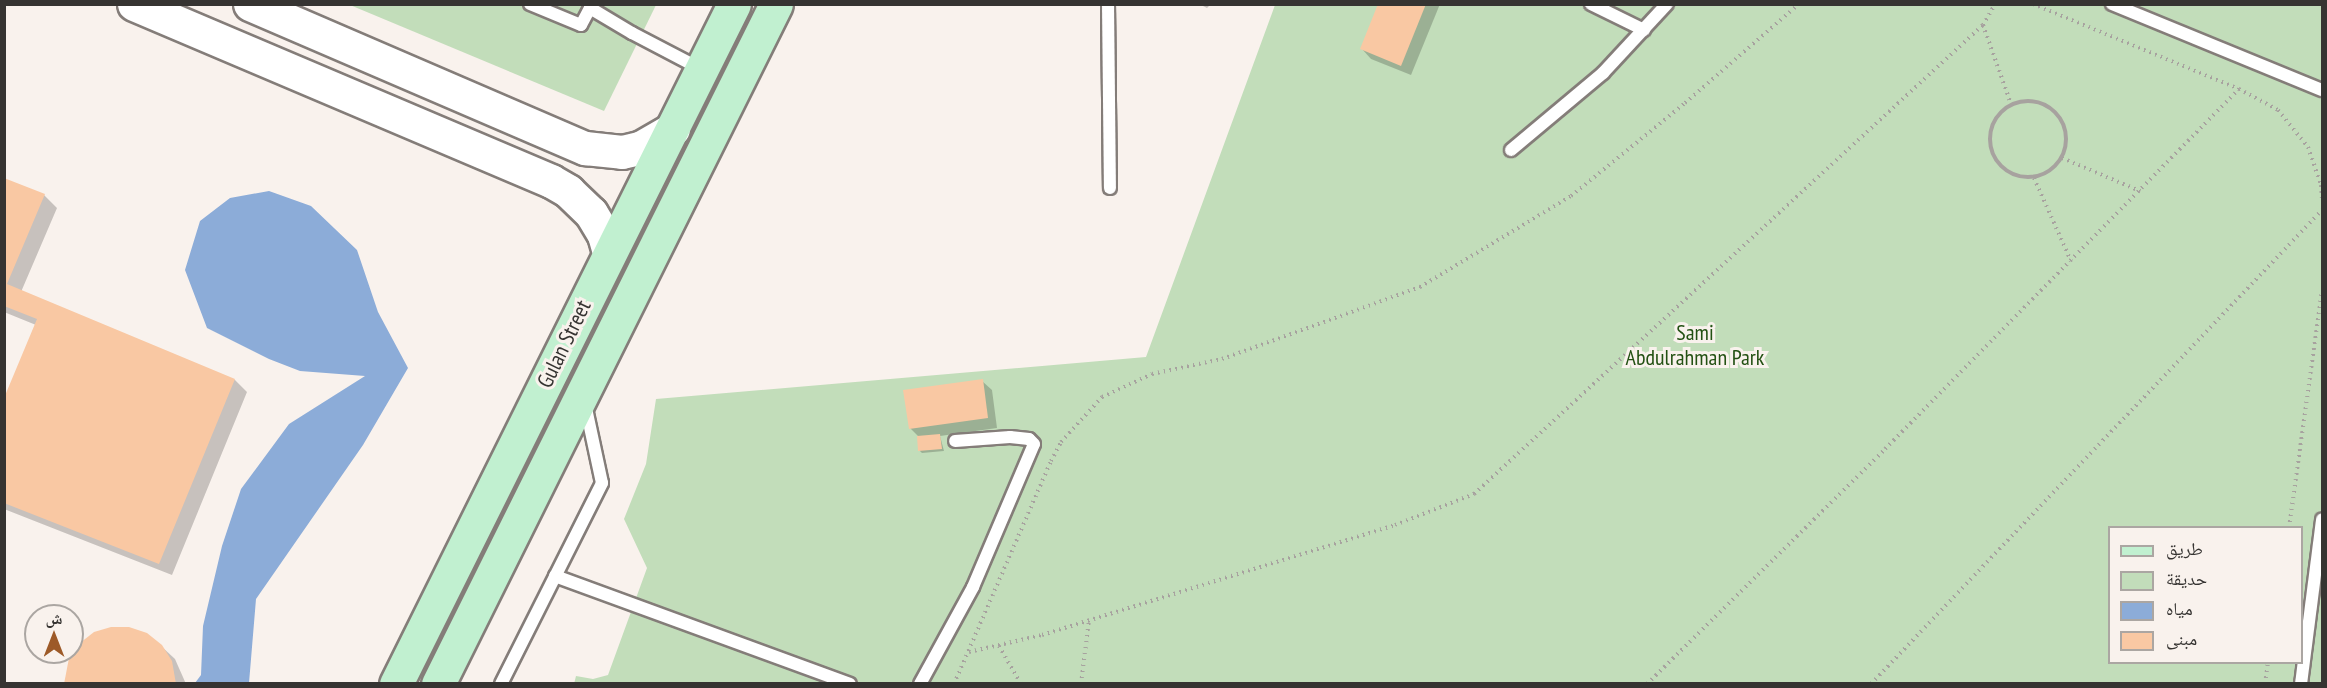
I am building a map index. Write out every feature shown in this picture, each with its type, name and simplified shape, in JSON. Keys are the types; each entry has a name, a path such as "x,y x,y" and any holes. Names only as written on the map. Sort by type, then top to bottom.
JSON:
{"main road":[{"name":"Gulan Street","path":"396,684 734,4"},
{"name":"Gulan Street","path":"438,684 776,4"},
{"path":"428,619 461,637"}],"street":[{"path":"134,4 551,182 568,191 591,213 604,235 609,254"},
{"path":"250,4 567,141 603,152 622,152 640,148 673,129"},
{"path":"551,182 562,182 572,177 578,168 580,158 575,147 567,141"}],"lane":[{"path":"530,4 581,25 591,6 702,69"},
{"path":"1108,4 1110,188"},
{"path":"1591,4 1644,30"},
{"path":"1511,150 1567,105 1644,30 1667,4"},
{"path":"2112,4 2322,90"},
{"path":"501,684 602,483 583,393"},
{"path":"920,684 973,587 1034,444 1029,439 1010,438 956,441"},
{"path":"2301,684 2322,519"},
{"path":"555,576 850,684"}],"path":[{"path":"954,684 1051,461 1061,442 1102,397 1152,374 1222,358 1420,287 1571,196 1685,103 1799,4"},
{"path":"969,652 999,646 1089,620 1395,525 1474,494 1983,25 1995,4"},
{"path":"2033,4 2239,89 2278,110 2308,147 2321,184 2322,198"},
{"path":"1983,25 2011,104"},
{"path":"1647,684 1885,449 2239,89"},
{"path":"2030,100 2049,106 2062,121 2067,140 2062,158 2050,171 2034,178 2012,175 1995,161 1988,140 1994,118 2011,104 2030,100"},
{"path":"2062,158 2140,191"},
{"path":"2034,178 2071,261"},
{"path":"1871,684 2322,210"},
{"path":"2289,526 2322,290"},
{"path":"1081,684 1089,620"},
{"path":"999,646 1021,684"},
{"path":"2265,684 2268,664"}],"green space":[{"path":"350,5 656,5 604,111"},
{"name":"Sami Abdulrahman Park","path":"1275,5 2322,5 2322,683 574,684 576,676 593,679 608,675 647,568 624,519 646,464 656,399 1146,357"}],"water":[{"path":"269,191 311,206 357,250 378,312 408,368 363,445 256,599 249,683 195,683 201,675 203,626 222,546 241,489 289,424 365,376 300,371 269,359 207,328 185,270 200,221 230,198"}],"building":[{"path":"1378,4 1426,4 1401,66 1360,49"},
{"path":"4,178 45,194 7,284 235,379 159,564 4,503 4,398 37,319 4,306"},
{"path":"983,379 988,418 909,429 903,390"},
{"path":"940,434 942,449 918,451 917,436"},
{"path":"111,627 129,627 147,633 162,645 172,661 176,684 64,684 68,664 84,664 84,640 94,632"}]}
